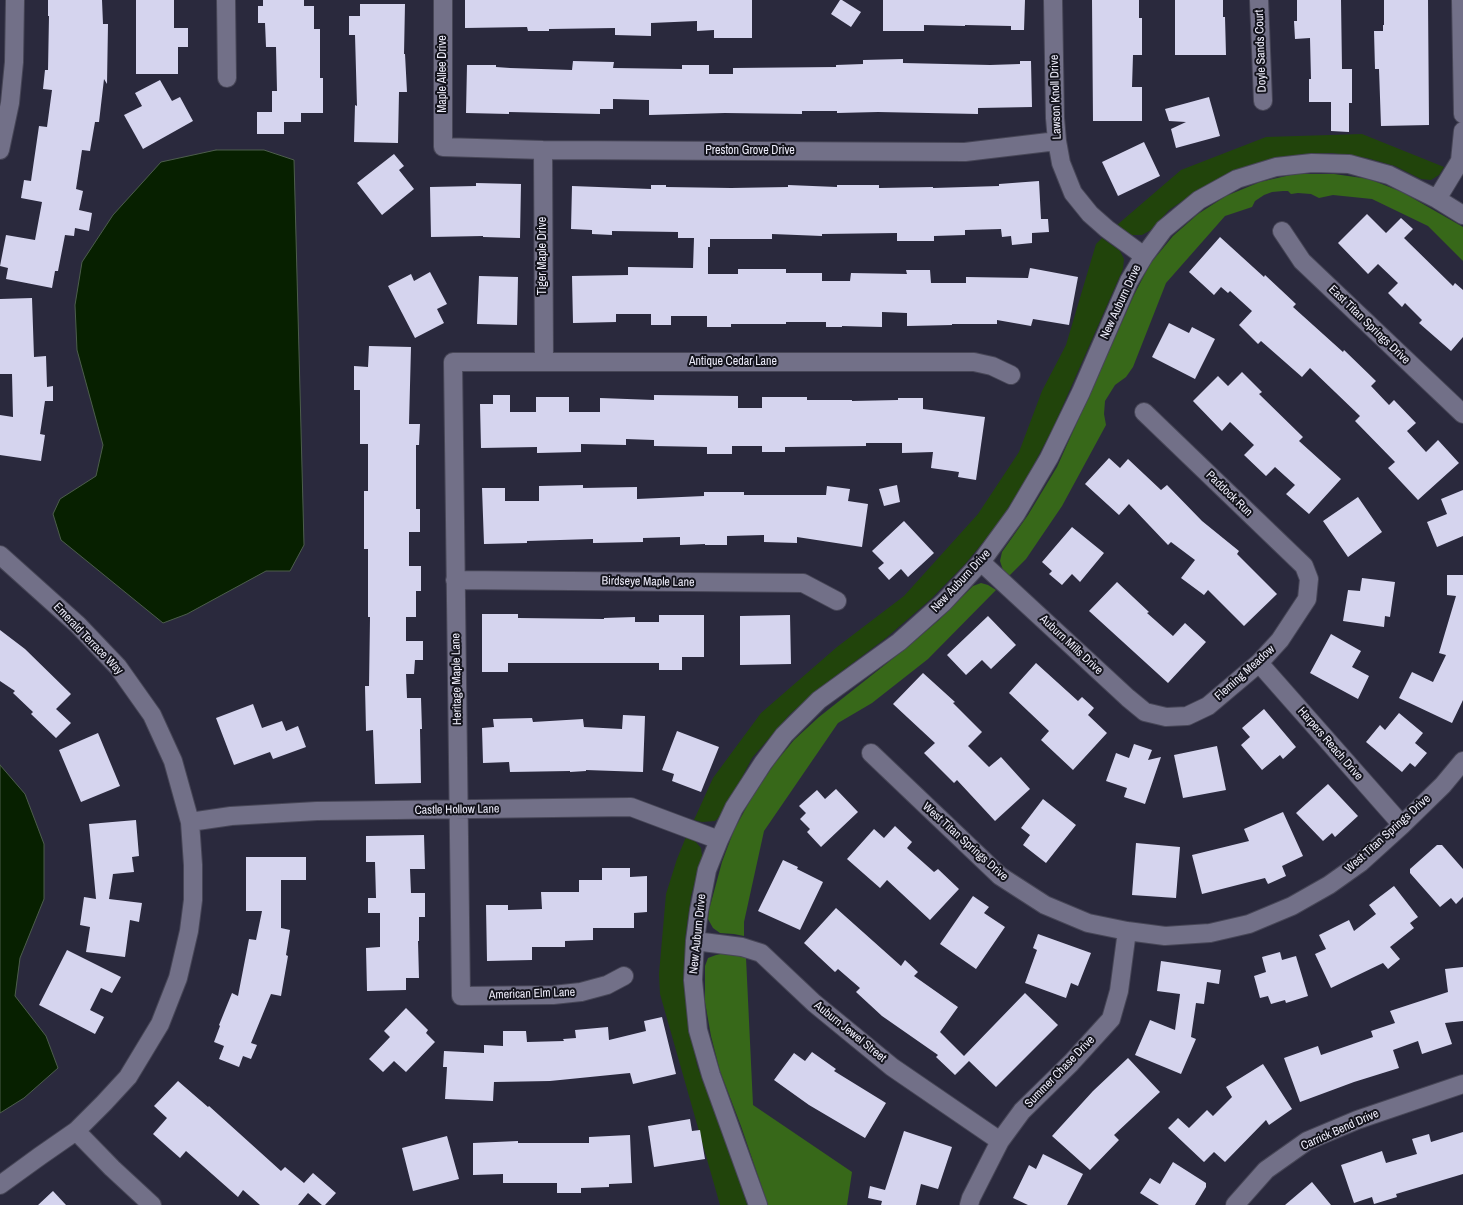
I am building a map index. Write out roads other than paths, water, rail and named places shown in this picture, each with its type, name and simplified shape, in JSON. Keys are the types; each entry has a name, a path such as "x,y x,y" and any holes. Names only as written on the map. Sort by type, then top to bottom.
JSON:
{"street":[{"path":"0,146 10,103 14,62 14,0"},
{"path":"226,0 227,78"},
{"name":"Maple Allee Drive","path":"443,148 444,0"},
{"name":"Lawson Knoll Drive","path":"1053,0 1056,141 1061,163 1073,193 1090,214 1107,229 1144,256"},
{"name":"Doyle Sands Court","path":"1259,0 1263,101"},
{"path":"1461,0 1463,114"},
{"path":"1437,199 1460,161 1463,131"},
{"name":"Preston Grove Drive","path":"443,148 543,150 965,152 1056,141"},
{"name":"Tiger Maple Drive","path":"543,150 544,362"},
{"name":"New Auburn Drive","path":"758,1205 711,1075 698,1030 693,980 695,941 699,911 708,870 719,840 734,808 763,763 784,735 819,700 899,642 944,602 981,562 1016,514 1049,458 1081,392 1129,281 1144,256 1164,229 1199,200 1237,179 1276,168 1312,163 1349,164 1389,175 1437,199 1463,215"},
{"name":"East Titan Springs Drive","path":"1282,231 1302,262 1463,414"},
{"name":"Antique Cedar Lane","path":"454,362 974,362 992,366 1011,375"},
{"name":"Heritage Maple Lane","path":"454,362 461,996"},
{"name":"Paddock Run","path":"1144,412 1304,566 1308,579"},
{"name":"Emerald Terrace Way","path":"0,555 78,625 118,667 152,715 173,761 190,822 193,865 193,900 189,931 178,978 160,1024 128,1077 104,1103 76,1131 0,1185"},
{"name":"Auburn Mills Drive","path":"981,562 1128,698 1145,712 1166,717"},
{"name":"Fleming Meadow","path":"1166,717 1187,716 1208,706 1259,663 1280,640 1307,598 1308,579"},
{"name":"Birdseye Maple Lane","path":"456,580 802,583 837,601"},
{"name":"Harpers Reach Drive","path":"1259,663 1402,825"},
{"name":"West Titan Springs Drive","path":"871,753 1000,876 1045,905 1088,923 1127,932 1165,936 1210,933 1249,924 1292,906 1329,885 1360,863 1402,825 1443,785 1463,760"},
{"name":"Castle Hollow Lane","path":"190,822 231,816 317,811 631,808 719,840"},
{"name":"Summer Chase Drive","path":"968,1205 1000,1141 1022,1112 1071,1063 1111,1019 1119,991 1127,932"},
{"name":"Auburn Jewel Street","path":"695,941 742,947 761,953 814,1003 892,1067 1000,1141"},
{"name":"American Elm Lane","path":"461,996 553,995 581,992 607,985 624,976"},
{"name":"Carrick Bend Drive","path":"1235,1205 1266,1170 1307,1142 1357,1120 1463,1084"},
{"path":"76,1131 112,1168 152,1205"}]}
